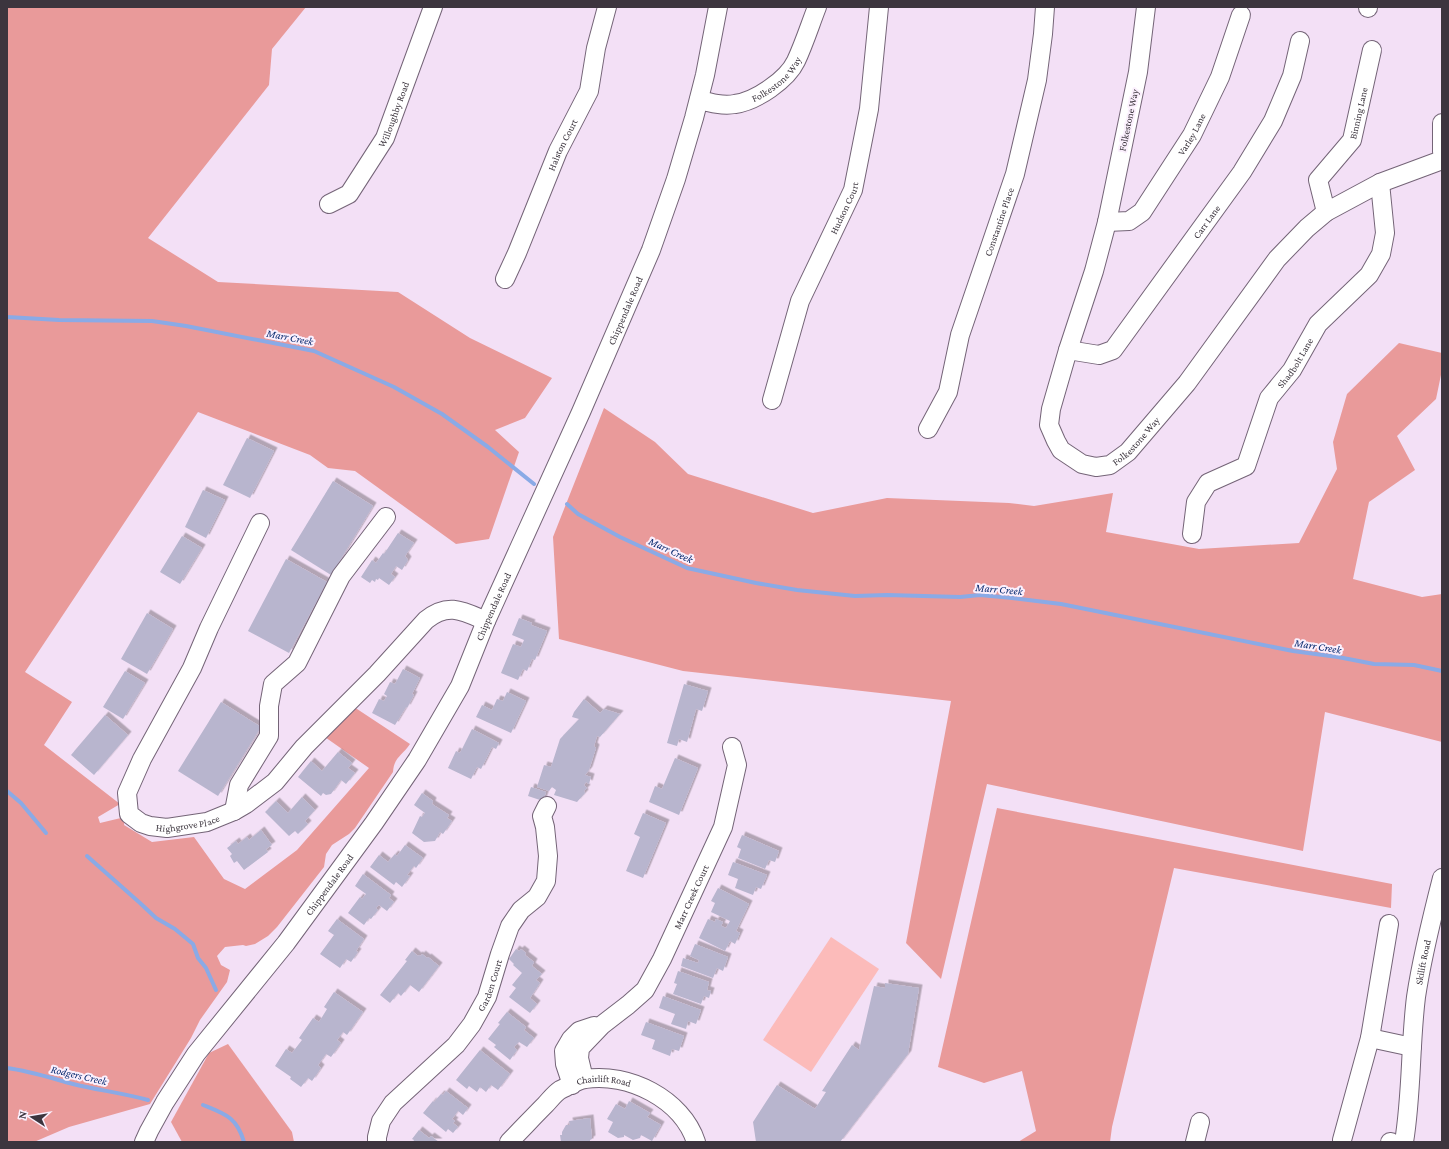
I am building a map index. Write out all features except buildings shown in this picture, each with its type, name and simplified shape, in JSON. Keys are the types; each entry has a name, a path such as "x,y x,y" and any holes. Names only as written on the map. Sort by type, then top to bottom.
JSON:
{"street":[{"name":"Willoughby Road","path":"329,204 348,194 385,138 433,7"},
{"name":"Halston Court","path":"505,279 558,151 589,91 596,48 607,7"},
{"name":"Chippendale Road","path":"144,1142 159,1114 196,1054 286,943 374,823 417,760 460,686 486,621 638,284 651,250 676,179 699,100 718,7"},
{"name":"Folkestone Way","path":"699,100 716,104 743,102 766,91 783,79 795,62 817,7"},
{"name":"Hudson Court","path":"772,400 800,301 852,190 868,109 879,7"},
{"name":"Constantine Place","path":"928,429 948,392 960,335 1015,174 1037,80 1045,7"},
{"name":"Folkestone Way","path":"1146,7 1138,72 1107,222 1094,271 1068,350 1051,409 1049,425 1061,450 1082,464 1096,467 1110,465 1128,452 1187,383 1277,259 1306,228 1326,212 1380,183 1442,160"},
{"name":"Varley Lane","path":"1107,222 1129,221 1142,212 1192,135 1220,76 1241,15"},
{"name":"Carr Lane","path":"1068,350 1099,355 1113,350 1242,172 1273,121 1292,76 1300,42"},
{"name":"Binning Lane","path":"1326,212 1318,180 1352,140 1372,50"},
{"path":"1442,123 1442,152"},
{"name":"Shadbolt Lane","path":"1192,534 1196,502 1208,483 1246,466 1269,398 1292,370 1318,324 1370,275 1381,254 1385,233 1380,183"},
{"path":"234,811 239,785 268,736 269,706 273,684 297,663 342,576 386,517"},
{"name":"Highgrove Place","path":"260,523 209,628 192,668 142,759 127,793 129,814 141,823 150,826 167,828 207,822 234,811 246,804 275,782 304,747 377,674 432,615 439,611 453,609 486,621"},
{"name":"Marr Creek Court","path":"578,1082 580,1048 602,1025 628,1005 644,990 668,945 723,827 737,765 732,747"},
{"name":"Garden Court","path":"377,1142 381,1121 393,1102 456,1045 472,1024 487,997 510,926 521,910 537,897 546,881 548,856 545,827 542,816 547,806"},
{"name":"Skilift Road","path":"1404,1142 1407,1124 1416,996 1428,934 1442,878"},
{"path":"1342,1140 1370,1038 1389,924"},
{"path":"1370,1038 1412,1047"},
{"name":"Chairlift Road","path":"508,1142 558,1091 578,1082 612,1079 643,1087 662,1098 680,1113 696,1142"},
{"name":"Skilift Road","path":"1391,1142 1400,1128 1408,1097"},
{"path":"1195,1142 1200,1122"}],"shaded area":[{"path":"7,7 306,7 272,49 269,85 148,238 218,282 398,292 470,338 552,378 525,418 495,430 519,452 489,539 456,544 355,471 328,468 310,455 198,412 25,672 72,702 44,745 120,804 98,817 100,823 125,817 124,825 152,842 194,837 224,879 245,889 297,850 369,768 322,735 351,705 410,744 395,763 393,772 355,828 349,834 332,845 326,854 324,867 277,927 268,936 255,944 225,947 217,956 221,965 230,970 227,982 200,1020 191,1038 150,1104 69,1127 34,1142 7,1142"},
{"path":"1399,343 1442,353 1442,370 1436,399 1397,436 1415,470 1369,502 1353,579 1422,597 1442,594 1442,742 1325,712 1303,851 987,784 941,979 906,943 951,701 683,671 559,639 553,537 604,408 655,442 688,474 813,513 887,498 1009,503 1034,506 1113,493 1106,532 1199,549 1299,543 1337,469 1333,442 1347,394"},
{"path":"997,808 1392,884 1391,908 1174,868 1112,1127 1110,1142 1018,1142 1036,1131 1022,1071 984,1083 938,1067"},
{"path":"831,937 879,969 811,1072 763,1040"},
{"path":"228,1044 292,1132 294,1142 182,1142 171,1122 209,1053"}],"waterway":[{"name":"Marr Creek","path":"7,317 59,320 152,321 186,326 314,351 394,387 442,414 488,447 534,484"},
{"name":"Marr Creek","path":"567,504 578,514 620,537 687,568 756,583 797,590 855,596 887,595 960,597 980,595 1061,604 1293,651 1338,657 1374,664 1414,665 1442,671"},
{"path":"7,791 21,803 46,833"},
{"path":"87,856 156,918 175,929 193,944 198,958 206,968 216,990"},
{"name":"Rodgers Creek","path":"7,1068 148,1100"},
{"name":"Rodgers Creek","path":"203,1105 224,1114 234,1122 238,1127 244,1142"}]}
